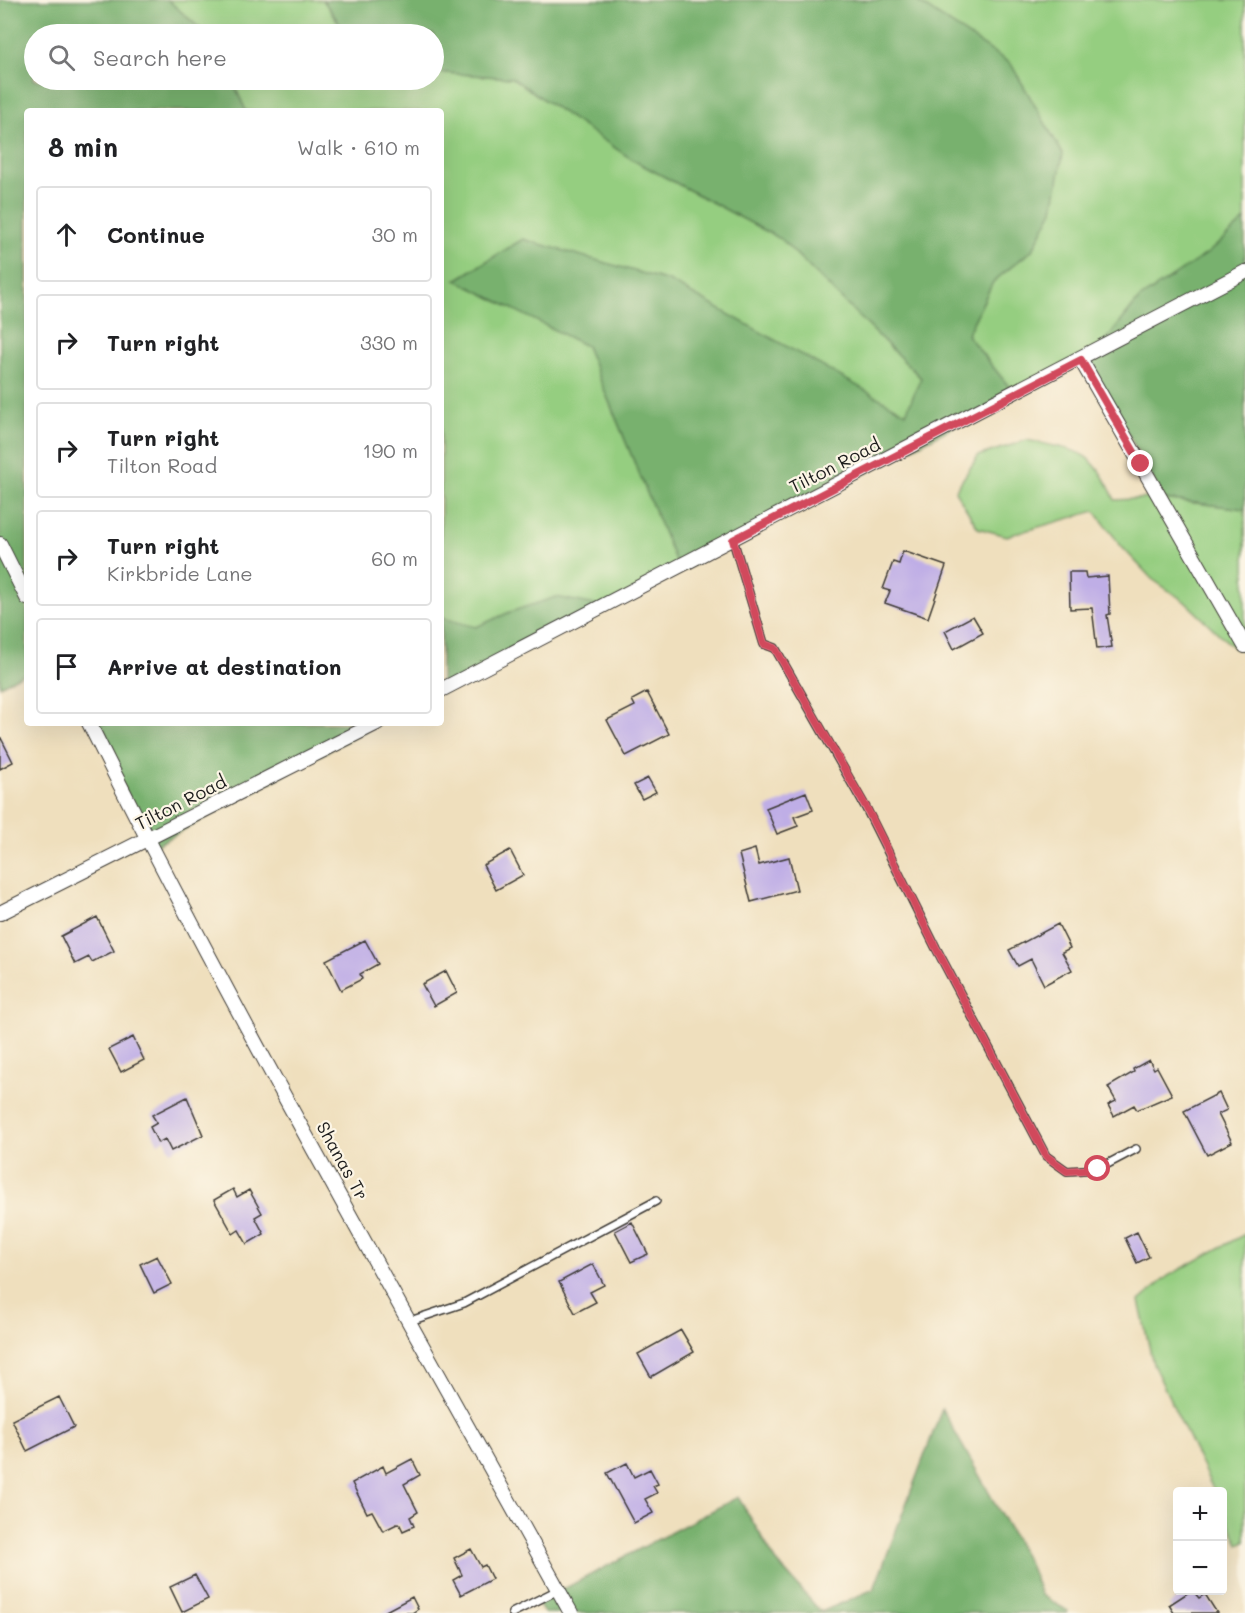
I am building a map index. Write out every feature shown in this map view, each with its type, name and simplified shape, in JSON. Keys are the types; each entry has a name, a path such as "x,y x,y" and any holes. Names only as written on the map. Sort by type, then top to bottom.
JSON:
{"street":[{"name":"Tilton Road","path":"444,688 1245,273"},
{"path":"1081,360 1245,646"},
{"path":"0,544 24,592"},
{"name":"Shanas Tr","path":"90,726 147,840 571,1613"},
{"name":"Tilton Road","path":"0,913 372,726"}],"lane":[{"path":"733,540 764,644 775,648 866,807 936,948 1046,1156 1067,1171 1098,1169 1136,1149"},
{"path":"410,1321 464,1303 656,1201"},
{"path":"512,1613 558,1590"}],"green space":[{"path":"0,0 168,0 195,24 24,24 24,90 237,90 245,108 24,108 24,674 0,686 0,560 8,556 0,540"},
{"path":"168,0 323,0 340,24 195,24"},
{"path":"323,0 915,0 1011,64 1063,154 1053,210 1033,249 993,282 967,335 1015,394 680,572 586,346 456,280 523,239 669,281 906,413 921,378 781,239 633,160 512,78 444,73 444,24 340,24"},
{"path":"915,0 1245,0 1245,220 1208,253 1139,299 1089,362 1087,358 1015,394 967,335 993,282 1033,249 1053,210 1011,64"},
{"path":"444,73 512,78 633,160 781,239 921,378 906,413 852,386 523,239 456,280 586,346 680,572 611,608 510,612 475,628 444,619 444,108 245,108 237,90 444,90"},
{"path":"1245,220 1245,509 1164,499 1089,362 1139,299 1208,253"},
{"path":"1027,440 1072,450 1091,461 1107,483 1115,500 1153,498 1245,509 1245,650 1235,649 1184,601 1152,579 1121,546 1095,511 1007,536 978,528 955,491 978,456"},
{"path":"556,597 611,608 444,692 444,619 476,627 510,612"},
{"path":"92,726 374,726 153,847"},
{"path":"1245,1234 1245,1541 1239,1544 1227,1518 1227,1487 1212,1487 1153,1364 1139,1301 1168,1276"},
{"path":"942,1409 1029,1564 1041,1595 1068,1611 1067,1613 544,1613 537,1603 738,1497 776,1561 821,1612 874,1589"}],"building":[{"path":"903,551 946,566 928,618 885,603 890,591 883,589 893,562 899,564"},
{"path":"1069,572 1085,572 1086,578 1108,576 1110,614 1107,615 1112,647 1097,649 1092,608 1070,609"},
{"path":"973,616 983,633 954,649 945,631"},
{"path":"647,692 669,734 626,756 607,720 635,706 632,700"},
{"path":"0,736 13,762 0,769"},
{"path":"648,778 656,792 642,799 634,785"},
{"path":"806,792 813,810 794,817 798,826 777,834 766,808"},
{"path":"755,849 759,865 789,857 797,890 751,902 739,854"},
{"path":"510,850 523,875 496,890 483,865"},
{"path":"97,917 114,951 92,962 89,957 75,964 61,936"},
{"path":"1058,924 1070,948 1062,952 1072,970 1044,985 1031,959 1018,966 1009,950"},
{"path":"365,940 378,964 360,974 362,979 341,990 326,960"},
{"path":"446,971 457,993 434,1006 422,984"},
{"path":"133,1037 144,1060 121,1072 109,1049"},
{"path":"1149,1060 1154,1069 1157,1067 1172,1095 1137,1110 1134,1105 1114,1116 1108,1105 1116,1101 1108,1087"},
{"path":"1219,1093 1227,1110 1218,1114 1232,1142 1207,1155 1184,1111"},
{"path":"187,1097 203,1135 171,1151 165,1139 158,1143 150,1127 157,1123 152,1115"},
{"path":"233,1189 237,1197 249,1190 262,1213 255,1217 264,1234 247,1244 239,1230 233,1234 214,1200"},
{"path":"632,1222 648,1254 631,1262 615,1231"},
{"path":"1137,1232 1149,1257 1137,1263 1125,1238"},
{"path":"157,1256 172,1284 154,1293 140,1264"},
{"path":"593,1264 604,1285 590,1292 596,1302 575,1313 559,1282"},
{"path":"681,1330 694,1352 651,1377 638,1354"},
{"path":"59,1397 74,1427 27,1451 12,1420"},
{"path":"412,1459 420,1475 404,1484 418,1512 410,1517 414,1526 403,1531 399,1523 383,1531 372,1511 367,1513 352,1483 383,1466 386,1473"},
{"path":"627,1463 634,1477 650,1469 658,1484 653,1486 657,1493 645,1499 653,1513 634,1523 607,1473"},
{"path":"471,1549 481,1567 485,1565 492,1579 461,1595 453,1580 462,1575 454,1558"},
{"path":"195,1575 208,1599 182,1612 170,1587"},
{"path":"1184,1595 1196,1595 1199,1598 1206,1595 1217,1613 1174,1613 1169,1605"},
{"path":"412,1597 418,1609 412,1613 382,1613"}],"route":[{"path":"1098,1169 1067,1171 1046,1156 936,948 866,807 775,648 764,644 733,540 1081,360 1141,464"}]}
